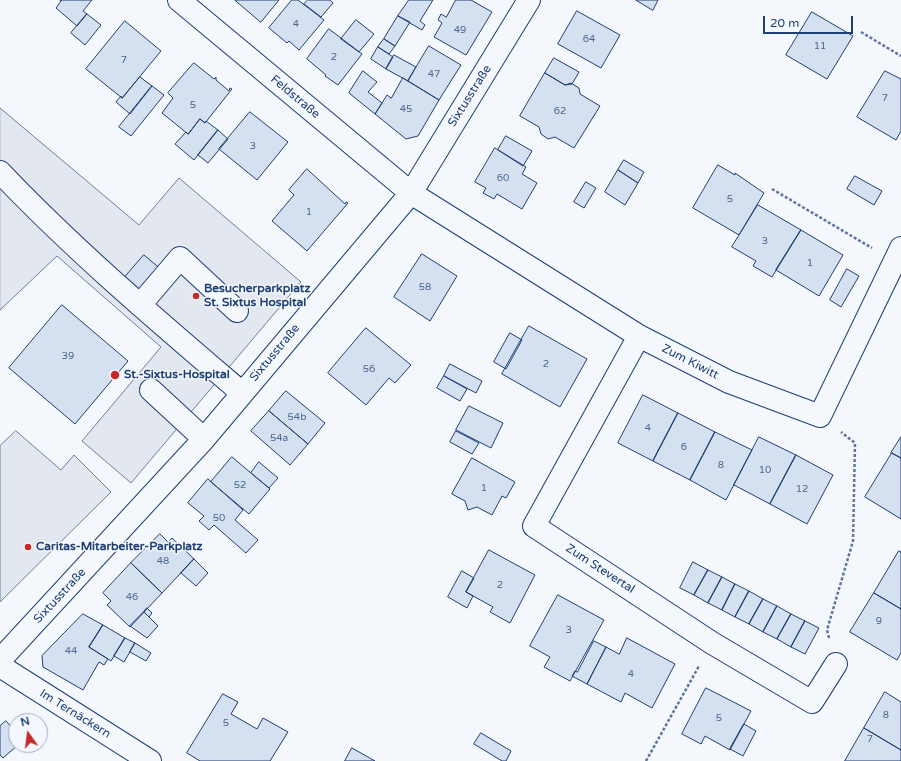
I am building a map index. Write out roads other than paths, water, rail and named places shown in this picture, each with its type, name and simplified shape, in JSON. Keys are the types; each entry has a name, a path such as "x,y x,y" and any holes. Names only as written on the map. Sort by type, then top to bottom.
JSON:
{"street":[{"name":"Feldstraße","path":"179,0 410,193"},
{"name":"Sixtusstraße","path":"0,660 204,438 410,193 529,0"},
{"path":"0,172 33,207 140,305 242,393"},
{"name":"Zum Kiwitt","path":"410,193 640,336 729,382 820,416 898,255"},
{"path":"140,305 180,258 237,311"},
{"name":"Zum Stevertal","path":"640,336 534,526 712,643 812,702 836,664"},
{"path":"151,390 204,438"},
{"name":"Im Ternäckern","path":"0,666 150,761"}],"place":[{"name":"Besucherparkplatz St. Sixtus Hospital","path":"196,296"},
{"name":"St.-Sixtus-Hospital","path":"115,375"},
{"name":"Caritas-Mitarbeiter-Parkplatz","path":"28,547"}]}
